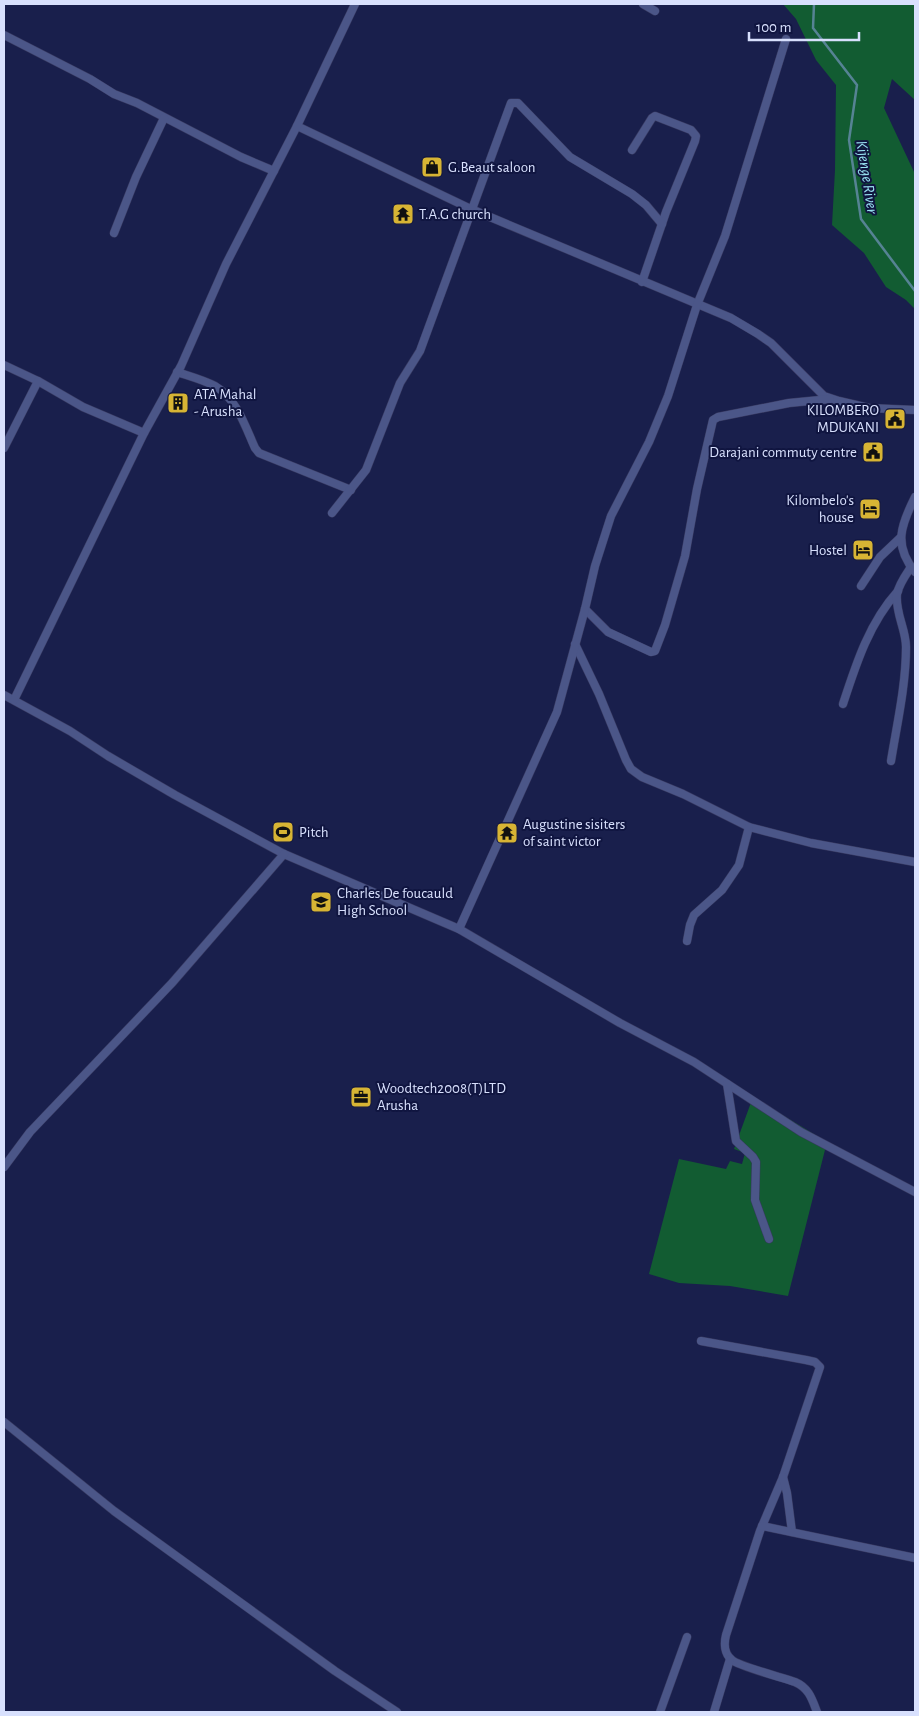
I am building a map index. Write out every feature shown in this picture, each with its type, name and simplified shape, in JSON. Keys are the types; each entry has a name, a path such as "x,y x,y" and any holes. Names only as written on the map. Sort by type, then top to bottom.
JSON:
{"street":[{"path":"355,4 297,126 226,264 195,336 177,372 7,699 70,731 166,790 284,854 459,929 620,1024 694,1062 801,1132 915,1192"},
{"path":"643,4 655,11"},
{"path":"4,36 90,79 114,94 137,103 241,157 274,171"},
{"path":"459,929 551,727 585,609 595,566 611,516 646,450 657,424 697,305 725,236 786,39"},
{"path":"332,512 366,470 400,383 420,351 509,104 518,103 570,157 632,194 662,224"},
{"path":"632,150 655,116 694,133 695,141 662,224 642,282"},
{"path":"114,233 136,177 164,118"},
{"path":"297,126 471,209 731,318 765,338 823,395 830,399 870,408 915,410"},
{"path":"4,365 38,381 83,407 144,433"},
{"path":"177,372 213,385 229,397 255,448 259,452 351,490"},
{"path":"4,448 38,381"},
{"path":"585,609 608,632 651,652 655,651 685,556 696,489 713,420 718,417 785,404 830,399"},
{"path":"891,762 906,645 897,601 898,591 902,580 913,570 903,551 900,538 902,527 915,497"},
{"path":"861,586 880,557 900,538"},
{"path":"843,704 857,662 869,636 890,600 898,591"},
{"path":"575,644 599,694 626,760 631,769 642,777 682,794 749,827 811,843 915,862"},
{"path":"687,941 694,915 722,890 739,865 749,827"},
{"path":"4,1167 30,1132 172,983 284,854"},
{"path":"727,1084 736,1142 753,1156 756,1162 755,1200 769,1239"},
{"path":"701,1341 806,1360 818,1364 820,1367 783,1477 762,1526 726,1635 725,1646 733,1662 804,1686 817,1712"},
{"path":"4,1422 114,1511 335,1671 397,1712"},
{"path":"783,1477 792,1532"},
{"path":"762,1526 915,1558"},
{"path":"660,1712 687,1637"},
{"path":"714,1712 730,1659"}],"green space":[{"path":"783,4 915,4 915,100 892,79 884,108 915,174 915,309 906,300 886,287 864,253 832,225 836,85 816,60 796,19"},
{"path":"753,1097 827,1142 788,1296 730,1286 679,1283 649,1274 679,1159 726,1169 730,1161 742,1164 745,1153 734,1149"}],"waterway":[{"name":"Kijenge River","path":"814,4 813,28 857,85 849,140 861,219 915,291"}],"place":[{"name":"G.Beaut saloon","path":"432,167"},
{"name":"T.A.G church","path":"403,214"},
{"name":"ATA Mahal - Arusha","path":"178,403"},
{"name":"KILOMBERO MDUKANI","path":"895,419"},
{"name":"Darajani commuty centre","path":"873,452"},
{"name":"Kilombelo's house","path":"870,509"},
{"name":"Hostel","path":"863,550"},
{"name":"Pitch","path":"283,832"},
{"name":"Augustine sisiters of saint victor","path":"507,833"},
{"name":"Charles De foucauld High School","path":"321,902"},
{"name":"Woodtech2008(T)LTD Arusha","path":"361,1097"}]}
